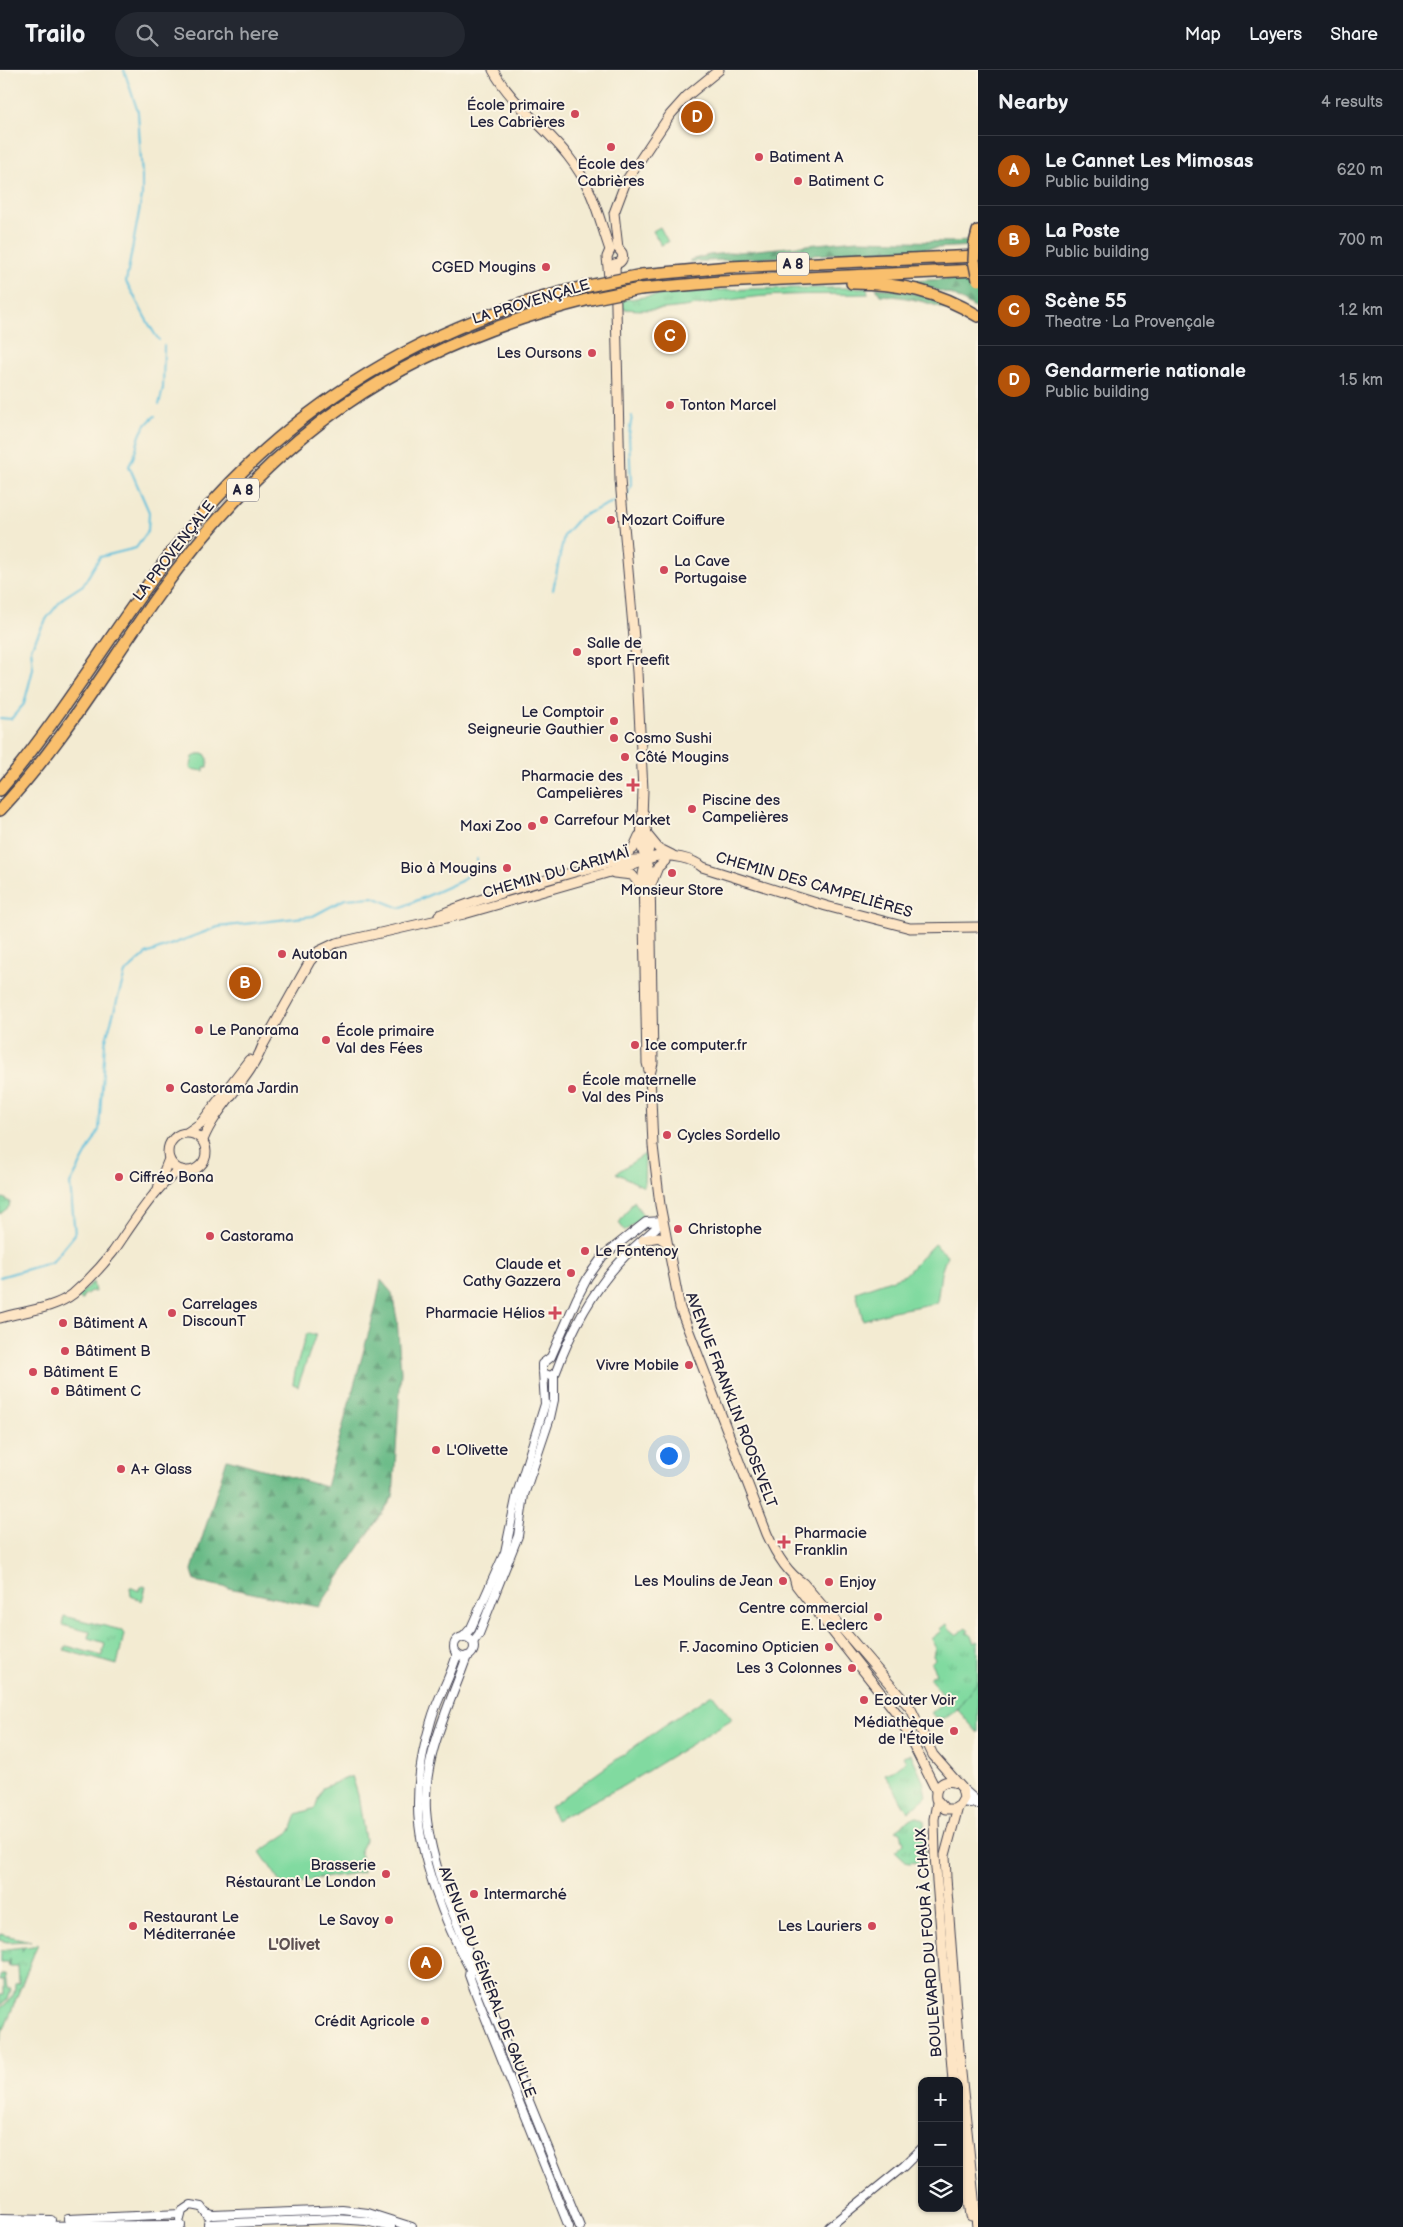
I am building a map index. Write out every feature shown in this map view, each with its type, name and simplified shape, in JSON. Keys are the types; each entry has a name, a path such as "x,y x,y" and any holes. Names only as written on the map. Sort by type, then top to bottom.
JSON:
{"highway":[{"path":"978,231 974,260 978,281"},
{"path":"945,257 976,247"},
{"name":"LA PROVENÇALE","path":"0,790 56,719 189,530 228,486 274,441 357,379 425,341 502,309 537,298 642,276 710,268 978,256"},
{"name":"LA PROVENÇALE","path":"0,810 39,765 67,728 156,598 192,550 238,495 283,452 329,415 362,392 415,362 488,329 532,314 590,299 640,290 704,283 978,270"},
{"path":"785,279 907,287 942,297 978,316"}],"main road":[{"path":"493,70 509,95 551,137 582,176 595,200 614,249 622,253 623,258 620,262 612,263 607,254 614,249"},
{"path":"614,249 614,213 626,181 675,109 719,70"},
{"name":"AVENUE FRANKLIN ROOSEVELT","path":"612,263 620,480 637,672 645,833 641,846 645,860 643,874 647,886 647,1066 650,1074 653,1146 662,1221 680,1308 767,1534 794,1577 796,1585 899,1716 936,1790"},
{"path":"609,863 633,849 645,833 658,848 679,858"},
{"name":"CHEMIN DES CAMPELIÈRES","path":"645,860 658,856 679,858 826,906 910,928 978,927"},
{"name":"CHEMIN DU CARIMAÏ","path":"413,926 457,908 547,879 609,863 633,859 645,860"},
{"name":"CHEMIN DES CAMPELIÈRES","path":"645,860 665,861 696,868 702,867"},
{"name":"CHEMIN DU CARIMAÏ","path":"203,1140 210,1124 258,1058 263,1044 303,971 319,951 336,943 464,914 634,865 645,860"},
{"path":"604,873 632,875 647,886 658,867 665,861"},
{"name":"CHEMIN DU CARIMAÏ","path":"188,1132 201,1123 263,1044"},
{"path":"0,1318 59,1302 72,1294 112,1253 158,1189 175,1172 193,1170 203,1163 207,1153 203,1140 196,1134 188,1132 179,1134 170,1143 168,1148 169,1159 158,1189"},
{"path":"169,1159 176,1168 182,1170"},
{"path":"643,1240 659,1237 666,1242"},
{"name":"AVENUE FRANKLIN ROOSEVELT","path":"794,1577 803,1583 911,1710 933,1755 959,1786"},
{"path":"880,1690 889,1683"},
{"path":"927,1775 934,1819"},
{"path":"947,1781 959,1786 964,1798 960,1805 944,1809 937,1803 935,1795 939,1786 947,1781"},
{"name":"BOULEVARD DU FOUR À CHAUX","path":"937,1803 934,1819 935,1856 953,2077"},
{"name":"BOULEVARD DU FOUR À CHAUX","path":"960,1805 945,1855 963,2122"},
{"path":"958,2077 957,2069 960,2063"},
{"name":"BOULEVARD DU FOUR À CHAUX","path":"963,2127 973,2227"},
{"name":"BOULEVARD DU FOUR À CHAUX","path":"963,2127 977,2227"}],"street":[{"path":"662,1221 602,1281 568,1330 548,1360 542,1364 544,1404 517,1494 505,1552 470,1630 454,1643 457,1654 467,1656 472,1652 472,1642 479,1634 518,1536 524,1495 550,1418 554,1400 554,1374 568,1330 577,1298 588,1277 603,1256 646,1222 662,1221"},
{"path":"624,1239 632,1249"},
{"path":"548,1360 554,1361 557,1365"},
{"path":"543,1372 548,1376 554,1374"},
{"path":"464,1636 472,1642"},
{"name":"AVENUE DU GÉNÉRAL DE GAULLE","path":"457,1654 432,1719 420,1763 418,1805 424,1848 436,1894 470,1969 469,1975 474,1989 569,2227"},
{"name":"AVENUE DU GÉNÉRAL DE GAULLE","path":"467,1656 446,1709 430,1765 426,1808 431,1849 444,1891 580,2227"},
{"name":"AVENUE FRANKLIN ROOSEVELT","path":"959,1786 978,1803"},
{"name":"AVENUE FRANKLIN ROOSEVELT","path":"960,1805 978,1803"},
{"path":"536,2145 544,2141"},
{"path":"829,2227 904,2166 918,2152"},
{"path":"2,2224 182,2226 181,2214 185,2208 191,2205 202,2207 207,2213 207,2225 335,2219 366,2221 391,2227"},
{"path":"207,2213 342,2210 365,2212 412,2227"},
{"path":"2,2224 181,2214"}],"green space":[{"path":"660,227 668,242 661,245 653,231"},
{"path":"857,240 972,241 971,246 690,262 690,260 709,255"},
{"path":"973,278 978,292 978,310 953,295 908,281"},
{"path":"773,288 867,288 868,294 760,296 654,310 623,309 617,301 648,296 710,291"},
{"path":"876,288 904,291 929,298 978,320 978,326 944,308 906,298 880,295"},
{"path":"205,754 208,759 208,767 204,767 204,771 190,769 193,757"},
{"path":"645,1154 644,1187 616,1173"},
{"path":"4,1198 10,1202 9,1207 0,1214 0,1199"},
{"path":"634,1201 644,1217 625,1231 619,1223"},
{"path":"934,1244 947,1255 941,1273 937,1303 893,1311 863,1320 856,1292 905,1275"},
{"path":"381,1280 392,1293 397,1319 401,1372 393,1497 319,1607 195,1581 192,1570 227,1459 326,1487 376,1306"},
{"path":"93,1282 95,1292 91,1291 83,1296 82,1300 77,1297"},
{"path":"306,1334 316,1334 298,1386 293,1384"},
{"path":"144,1586 146,1587 142,1601 131,1596 130,1587 139,1591"},
{"path":"64,1616 121,1630 124,1634 117,1665 64,1650 67,1646 102,1656 105,1643 89,1638 90,1632 62,1625"},
{"path":"947,1624 956,1635 966,1628 969,1631 966,1633 970,1634 974,1643 977,1641 978,1679 974,1688 956,1710 941,1718 931,1713 943,1703 942,1700 945,1697 929,1678 936,1673 931,1663 935,1659 933,1656 935,1647 931,1639 941,1631 939,1629"},
{"path":"978,1681 978,1733 957,1709"},
{"path":"712,1694 732,1719 623,1786 556,1820 550,1807 662,1727"},
{"path":"911,1754 923,1780 926,1797 908,1812 885,1774 893,1771 906,1761 903,1757"},
{"path":"352,1776 358,1795 365,1840 360,1850 363,1872 310,1880 284,1887 260,1852 291,1831 297,1814 315,1808 322,1788"},
{"path":"918,1817 924,1820 925,1854 919,1862 908,1863 895,1851 904,1843 901,1832 896,1830 912,1818"},
{"path":"0,1934 31,1941 7,1942 0,1940"},
{"path":"38,1943 0,2040 0,2007 10,2001 15,1984 19,1983 18,1966 10,1966 10,1958 9,1966 8,1962 0,1962 0,1950 23,1947 22,1951 24,1947 33,1946"},
{"path":"0,1975 5,1975 7,1989 11,1989 8,2000 0,2005 0,1995 4,1995 4,1980 0,1980"}],"waterway":[{"path":"124,70 138,112 142,177 142,196 126,282 159,340"},
{"path":"159,405 163,388 164,346"},
{"path":"0,718 11,719 24,704 33,669 31,648 47,618 63,598 83,585 100,557 136,548 148,531 149,512 129,466 143,428 155,416"},
{"path":"627,496 631,485 629,435 632,416"},
{"path":"553,590 564,535 580,517 615,501"},
{"path":"0,1277 52,1262 75,1234 70,1184 99,1130 105,1043 125,973 146,954 218,927 313,916 345,899 373,897 400,908 461,881 477,866 477,859"}],"place":[{"name":"École primaire Les Cabrières","path":"575,114"},
{"name":"Gendarmerie nationale","path":"697,117"},
{"name":"École des Cabrières","path":"611,147"},
{"name":"Batiment A","path":"759,157"},
{"name":"Batiment C","path":"798,181"},
{"name":"CGED Mougins","path":"546,267"},
{"name":"Scène 55","path":"670,336"},
{"name":"Les Oursons","path":"592,353"},
{"name":"Tonton Marcel","path":"670,405"},
{"name":"Mozart Coiffure","path":"611,520"},
{"name":"La Cave Portugaise","path":"664,570"},
{"name":"Salle de sport Freefit","path":"577,652"},
{"name":"Le Comptoir Seigneurie Gauthier","path":"614,721"},
{"name":"Cosmo Sushi","path":"614,738"},
{"name":"Côté Mougins","path":"625,757"},
{"name":"Pharmacie des Campelières","path":"633,785"},
{"name":"Piscine des Campelières","path":"692,809"},
{"name":"Carrefour Market","path":"544,820"},
{"name":"Maxi Zoo","path":"532,826"},
{"name":"Bio à Mougins","path":"507,868"},
{"name":"Monsieur Store","path":"672,873"},
{"name":"Autoban","path":"282,954"},
{"name":"La Poste","path":"245,983"},
{"name":"Le Panorama","path":"199,1030"},
{"name":"École primaire Val des Fées","path":"326,1040"},
{"name":"Ice computer.fr","path":"635,1045"},
{"name":"Castorama Jardin","path":"170,1088"},
{"name":"École maternelle Val des Pins","path":"572,1089"},
{"name":"Cycles Sordello","path":"667,1135"},
{"name":"Ciffréo Bona","path":"119,1177"},
{"name":"Christophe","path":"678,1229"},
{"name":"Castorama","path":"210,1236"},
{"name":"Le Fontenoy","path":"585,1251"},
{"name":"Claude et Cathy Gazzera","path":"571,1273"},
{"name":"Carrelages DiscounT","path":"172,1313"},
{"name":"Pharmacie Hélios","path":"555,1313"},
{"name":"Bâtiment A","path":"63,1323"},
{"name":"Bâtiment B","path":"65,1351"},
{"name":"Vivre Mobile","path":"689,1365"},
{"name":"Bâtiment E","path":"33,1372"},
{"name":"Bâtiment C","path":"55,1391"},
{"name":"L'Olivette","path":"436,1450"},
{"name":"A+ Glass","path":"121,1469"},
{"name":"Pharmacie Franklin","path":"784,1542"},
{"name":"Les Moulins de Jean","path":"783,1581"},
{"name":"Enjoy","path":"829,1582"},
{"name":"Centre commercial E. Leclerc","path":"878,1617"},
{"name":"F. Jacomino Opticien","path":"829,1647"},
{"name":"Les 3 Colonnes","path":"852,1668"},
{"name":"Ecouter Voir","path":"864,1700"},
{"name":"Médiathèque de l'Étoile","path":"954,1731"},
{"name":"Brasserie Réstaurant Le London","path":"386,1874"},
{"name":"Intermarché","path":"474,1894"},
{"name":"Le Savoy","path":"389,1920"},
{"name":"Restaurant Le Méditerranée","path":"133,1926"},
{"name":"Les Lauriers","path":"872,1926"},
{"name":"Le Cannet Les Mimosas","path":"426,1963"},
{"name":"Crédit Agricole","path":"425,2021"}],"district":[{"name":"L'Olivet","path":"294,1945"}]}
